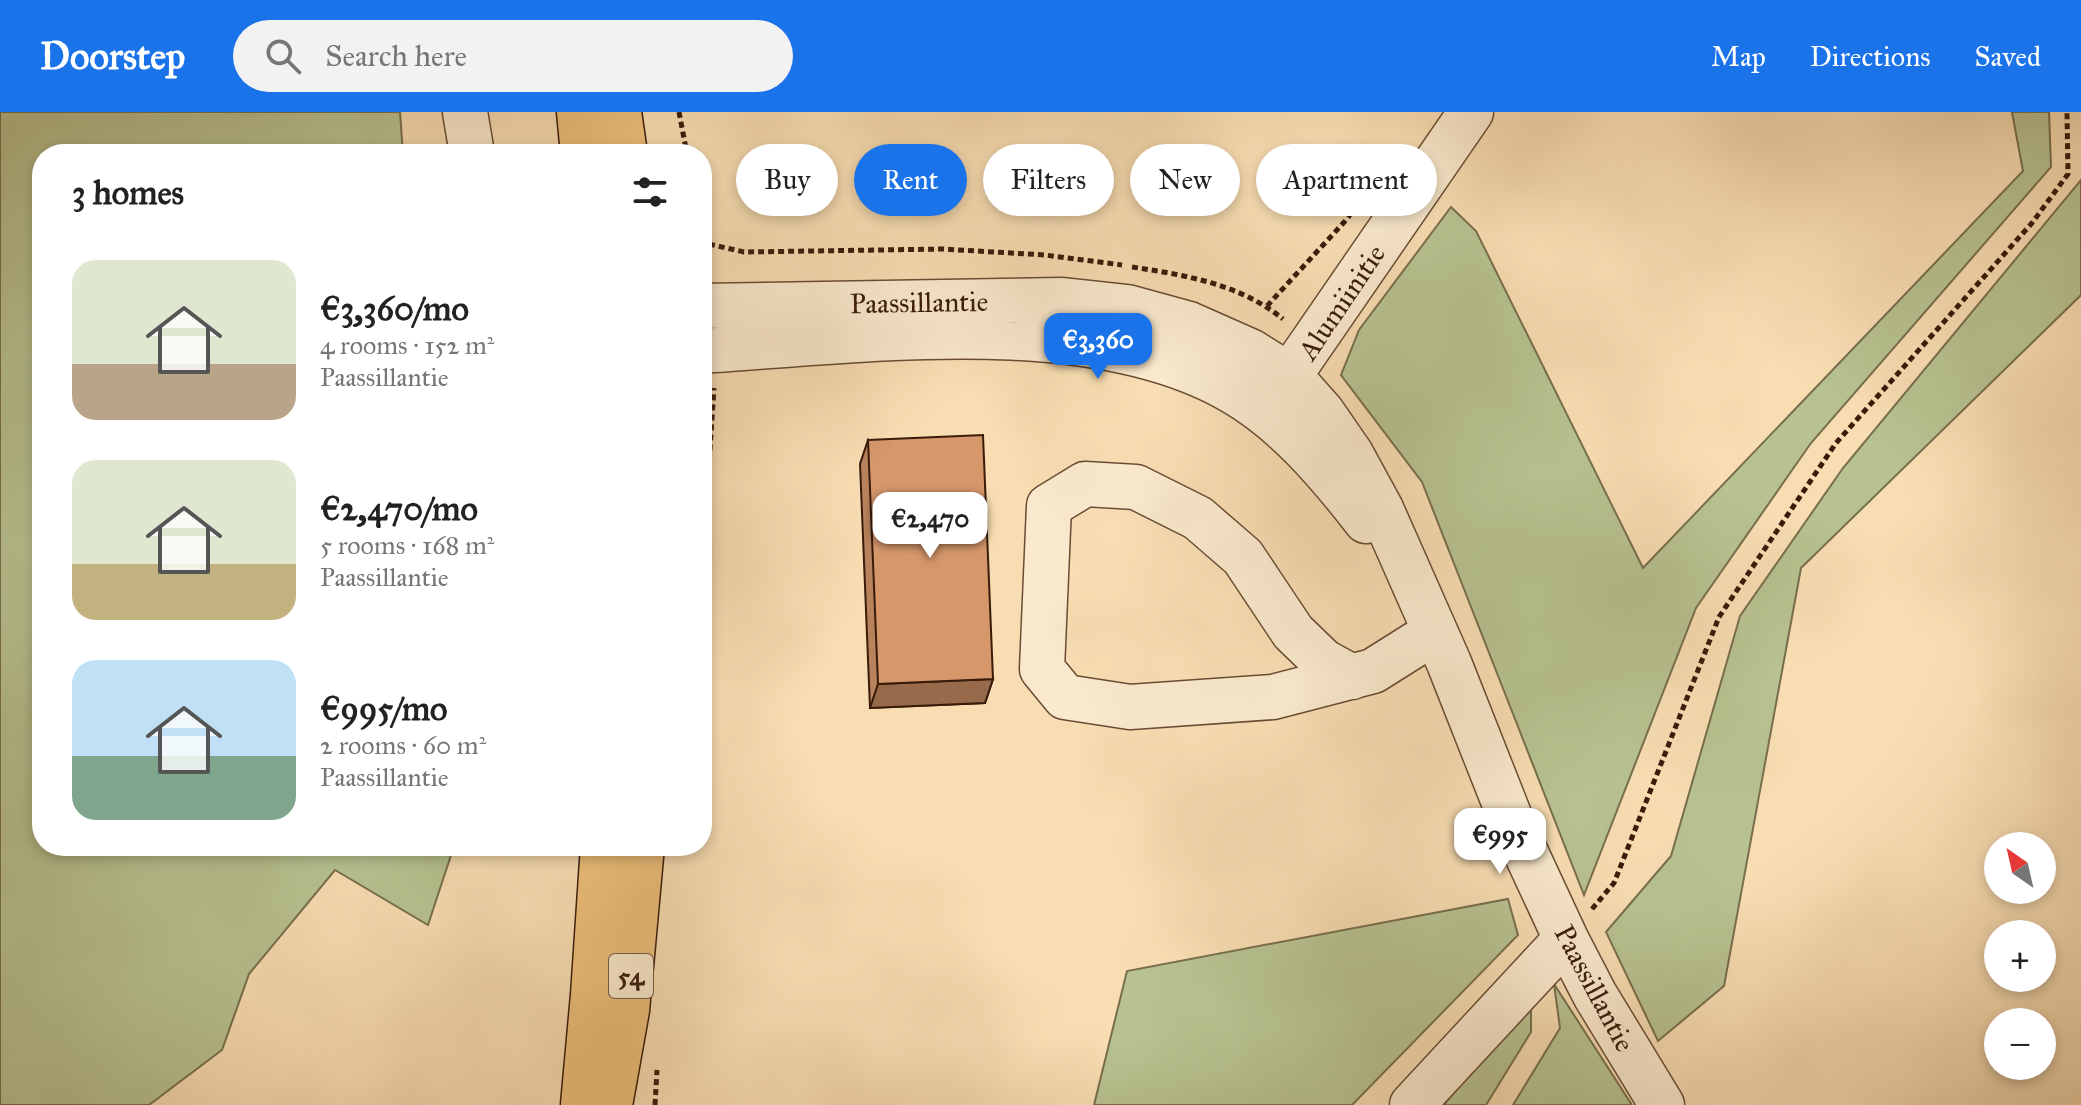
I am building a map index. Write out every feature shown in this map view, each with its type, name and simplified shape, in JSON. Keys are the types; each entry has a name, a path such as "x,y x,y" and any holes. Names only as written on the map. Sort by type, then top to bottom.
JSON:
{"main road":[{"path":"579,112 582,144"},
{"path":"619,112 624,144"},
{"name":"54","path":"583,1105 602,856"},
{"name":"54","path":"610,1105 627,1010 641,856"}],"street":[{"path":"465,112 470,144"},
{"name":"Alumiinitie","path":"1263,413 1471,112"},
{"name":"Paassillantie","path":"712,305 1063,300 1127,307 1189,324 1250,351 1290,376 1322,412 1351,454 1381,509 1429,616 1513,825 1566,939 1595,995 1662,1105"},
{"name":"Paassillantie","path":"712,351 896,338 1073,341 1146,355 1197,373 1233,392 1263,413 1318,463 1351,501 1429,616"},
{"path":"1352,677 1323,661 1293,632 1243,557 1198,518 1136,487 1085,484 1049,506 1042,669 1065,697 1130,707 1273,697 1352,677 1373,671 1429,616"},
{"path":"1412,1105 1566,939"}],"path":[{"path":"679,112 685,144"},
{"path":"1566,939 1614,883 1719,617 1836,443 2032,223 2068,174 2067,112"},
{"path":"1267,306 1349,216"},
{"path":"712,374 712,416"}],"green space":[{"path":"0,112 400,112 402,144 32,144 32,856 451,856 428,925 335,870 249,974 222,1050 149,1105 0,1105"},
{"path":"2012,112 2049,112 2051,167 1811,443 1696,608 1584,895 1422,482 1341,375 1359,330 1451,207 1476,231 1643,568 2023,171"},
{"path":"2081,180 2081,295 1801,568 1724,986 1658,1041 1606,932 1671,856 1740,616 1843,468"},
{"path":"1508,899 1518,935 1352,1105 1094,1105 1127,971"},
{"path":"1554,984 1632,1105 1513,1105 1560,1028"},
{"path":"1531,996 1531,1032 1486,1105 1444,1105"}],"building":[{"path":"983,435 993,679 878,684 868,440"}]}
